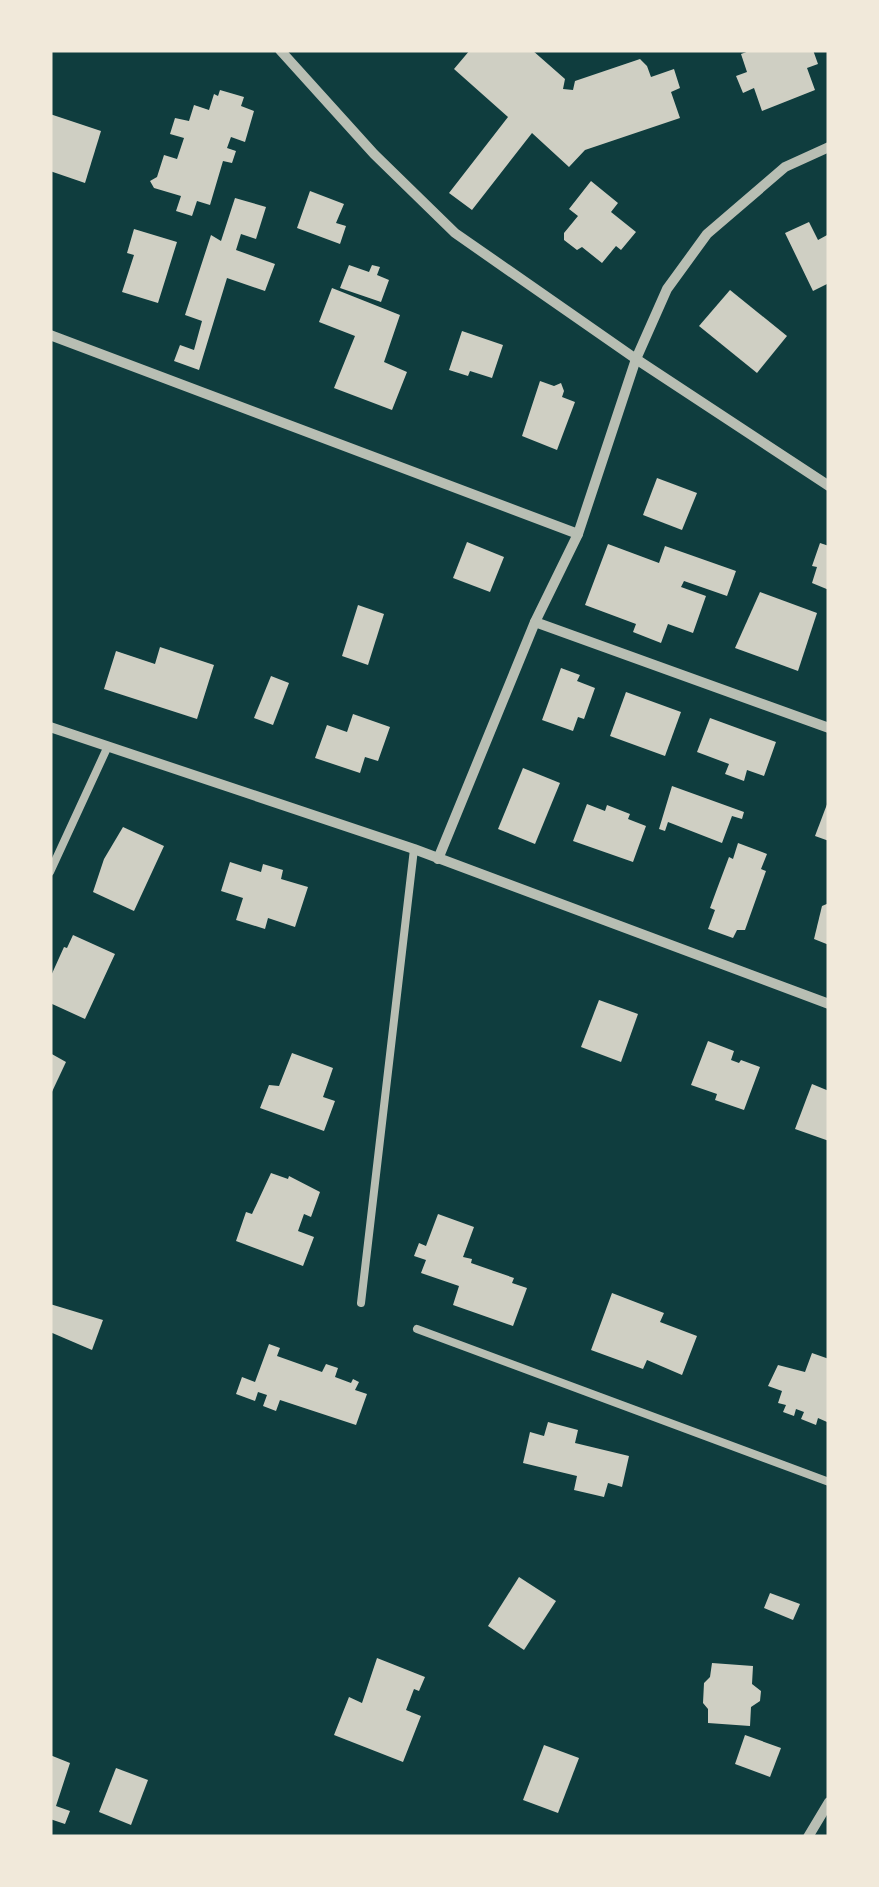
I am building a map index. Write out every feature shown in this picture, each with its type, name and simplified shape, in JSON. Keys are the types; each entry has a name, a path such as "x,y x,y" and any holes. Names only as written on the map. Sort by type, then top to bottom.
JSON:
{"street":[{"path":"280,50 374,154 455,233 829,486"},
{"path":"438,859 535,622 578,534 636,359 667,289 707,234 785,168 829,146"},
{"path":"50,335 578,534"},
{"path":"535,622 829,728"},
{"path":"50,727 414,849 829,1004"},
{"path":"808,1837 829,1802"}],"lane":[{"path":"50,872 108,746"},
{"path":"361,1304 414,849"},
{"path":"417,1329 829,1482"}],"building":[{"path":"470,50 532,50 565,79 563,89 573,90 575,81 640,59 651,77 674,69 680,88 671,92 680,118 585,150 569,167 532,133 472,210 449,193 508,117 454,69"},
{"path":"752,50 813,50 818,64 807,68 815,90 762,111 754,88 743,93 736,76 747,72 741,54"},
{"path":"220,90 244,97 241,106 254,111 245,142 231,137 227,148 236,151 232,163 223,161 210,205 197,201 192,216 176,211 181,196 154,188 150,181 157,177 164,155 177,159 184,138 170,134 175,118 189,121 194,105 209,110 214,94 218,96"},
{"path":"50,114 101,131 85,183 50,171"},
{"path":"591,181 618,203 611,212 636,232 621,250 616,246 602,263 582,247 577,250 564,240 564,233 578,216 569,209"},
{"path":"310,191 344,204 336,223 346,226 340,244 297,228"},
{"path":"235,198 266,207 256,239 241,234 236,250 275,264 265,291 227,278 199,370 174,361 180,345 194,350 202,321 185,315 211,235 221,241"},
{"path":"809,222 818,240 829,234 829,283 813,291 785,233"},
{"path":"134,229 177,242 158,303 122,292 134,255 127,253"},
{"path":"349,265 369,272 372,265 380,267 377,275 389,280 381,302 340,288"},
{"path":"332,288 400,315 384,362 407,372 392,410 334,388 355,336 319,322"},
{"path":"730,290 787,336 757,373 699,326"},
{"path":"462,331 503,345 492,378 449,370"},
{"path":"540,381 554,386 561,383 562,397 575,402 557,450 522,436"},
{"path":"657,478 697,493 682,530 643,515"},
{"path":"467,542 504,557 490,592 453,578"},
{"path":"820,543 829,546 829,590 812,583 817,567 812,566"},
{"path":"608,544 659,563 665,546 736,571 727,596 684,581 681,587 706,596 693,633 668,624 661,643 633,632 636,624 585,605"},
{"path":"760,592 817,613 798,671 735,648"},
{"path":"358,605 384,614 368,665 342,656"},
{"path":"160,647 214,665 197,719 104,689 116,651 155,664"},
{"path":"561,668 580,675 577,681 595,688 584,719 578,717 573,731 542,720"},
{"path":"271,676 289,683 273,725 254,718"},
{"path":"626,692 681,712 665,756 610,736"},
{"path":"353,714 390,727 378,761 365,757 360,773 315,758 327,725 347,732"},
{"path":"710,718 776,742 764,776 747,770 744,781 725,774 729,764 697,752"},
{"path":"523,768 560,783 535,844 498,829"},
{"path":"672,786 744,812 742,819 732,816 722,843 668,822 665,831 659,829"},
{"path":"829,799 829,841 815,836"},
{"path":"587,804 605,811 607,805 646,826 633,862 573,841"},
{"path":"123,827 164,846 134,911 93,892 104,859"},
{"path":"738,843 767,854 761,869 766,871 745,930 737,930 733,938 708,929 715,910 710,908"},
{"path":"230,862 261,872 263,864 283,870 281,879 308,887 295,927 268,918 265,929 236,920 243,898 221,891"},
{"path":"829,903 829,945 814,939 822,906"},
{"path":"73,935 115,954 85,1019 50,1003 50,978"},
{"path":"599,1000 638,1014 621,1062 581,1047"},
{"path":"708,1041 734,1051 731,1060 760,1067 744,1110 715,1100 717,1094 691,1085"},
{"path":"50,1053 66,1062 50,1096"},
{"path":"292,1053 333,1068 323,1097 335,1101 324,1131 260,1108 269,1085 279,1086"},
{"path":"812,1084 829,1091 829,1141 795,1129"},
{"path":"271,1173 288,1179 289,1176 320,1192 311,1217 304,1214 298,1231 314,1237 303,1266 236,1241 246,1212 252,1214"},
{"path":"438,1214 474,1227 463,1257 514,1278 512,1283 527,1288 513,1326 453,1305 459,1286 421,1273 426,1260 414,1256 419,1243 426,1246"},
{"path":"612,1293 664,1313 660,1322 697,1336 682,1375 647,1360 643,1369 591,1350"},
{"path":"50,1304 103,1320 92,1350 50,1332"},
{"path":"269,1344 280,1348 277,1356 322,1372 326,1364 338,1368 335,1377 359,1382 355,1390 367,1394 356,1425 280,1400 276,1411 263,1406 267,1395 258,1392 255,1401 236,1394 242,1377 255,1382"},
{"path":"812,1353 829,1359 829,1417 827,1422 818,1418 816,1425 801,1419 804,1412 796,1409 794,1416 783,1412 786,1405 778,1403 782,1391 768,1386 778,1365 805,1372"},
{"path":"548,1422 578,1430 575,1443 629,1456 622,1487 608,1483 604,1497 574,1490 577,1476 523,1463 530,1432 544,1436"},
{"path":"519,1577 556,1601 524,1650 488,1626"},
{"path":"770,1593 800,1604 793,1620 764,1608"},
{"path":"377,1658 425,1677 419,1691 414,1689 406,1710 421,1716 403,1762 334,1735 349,1697 362,1703"},
{"path":"712,1663 753,1666 752,1684 761,1691 760,1701 751,1707 750,1726 708,1723 704,1683 710,1677"},
{"path":"745,1735 781,1748 770,1777 735,1764"},
{"path":"544,1745 579,1758 558,1813 523,1800"},
{"path":"50,1755 70,1763 56,1806 70,1811 65,1824 50,1819"},
{"path":"116,1768 148,1780 131,1825 99,1812"}]}
